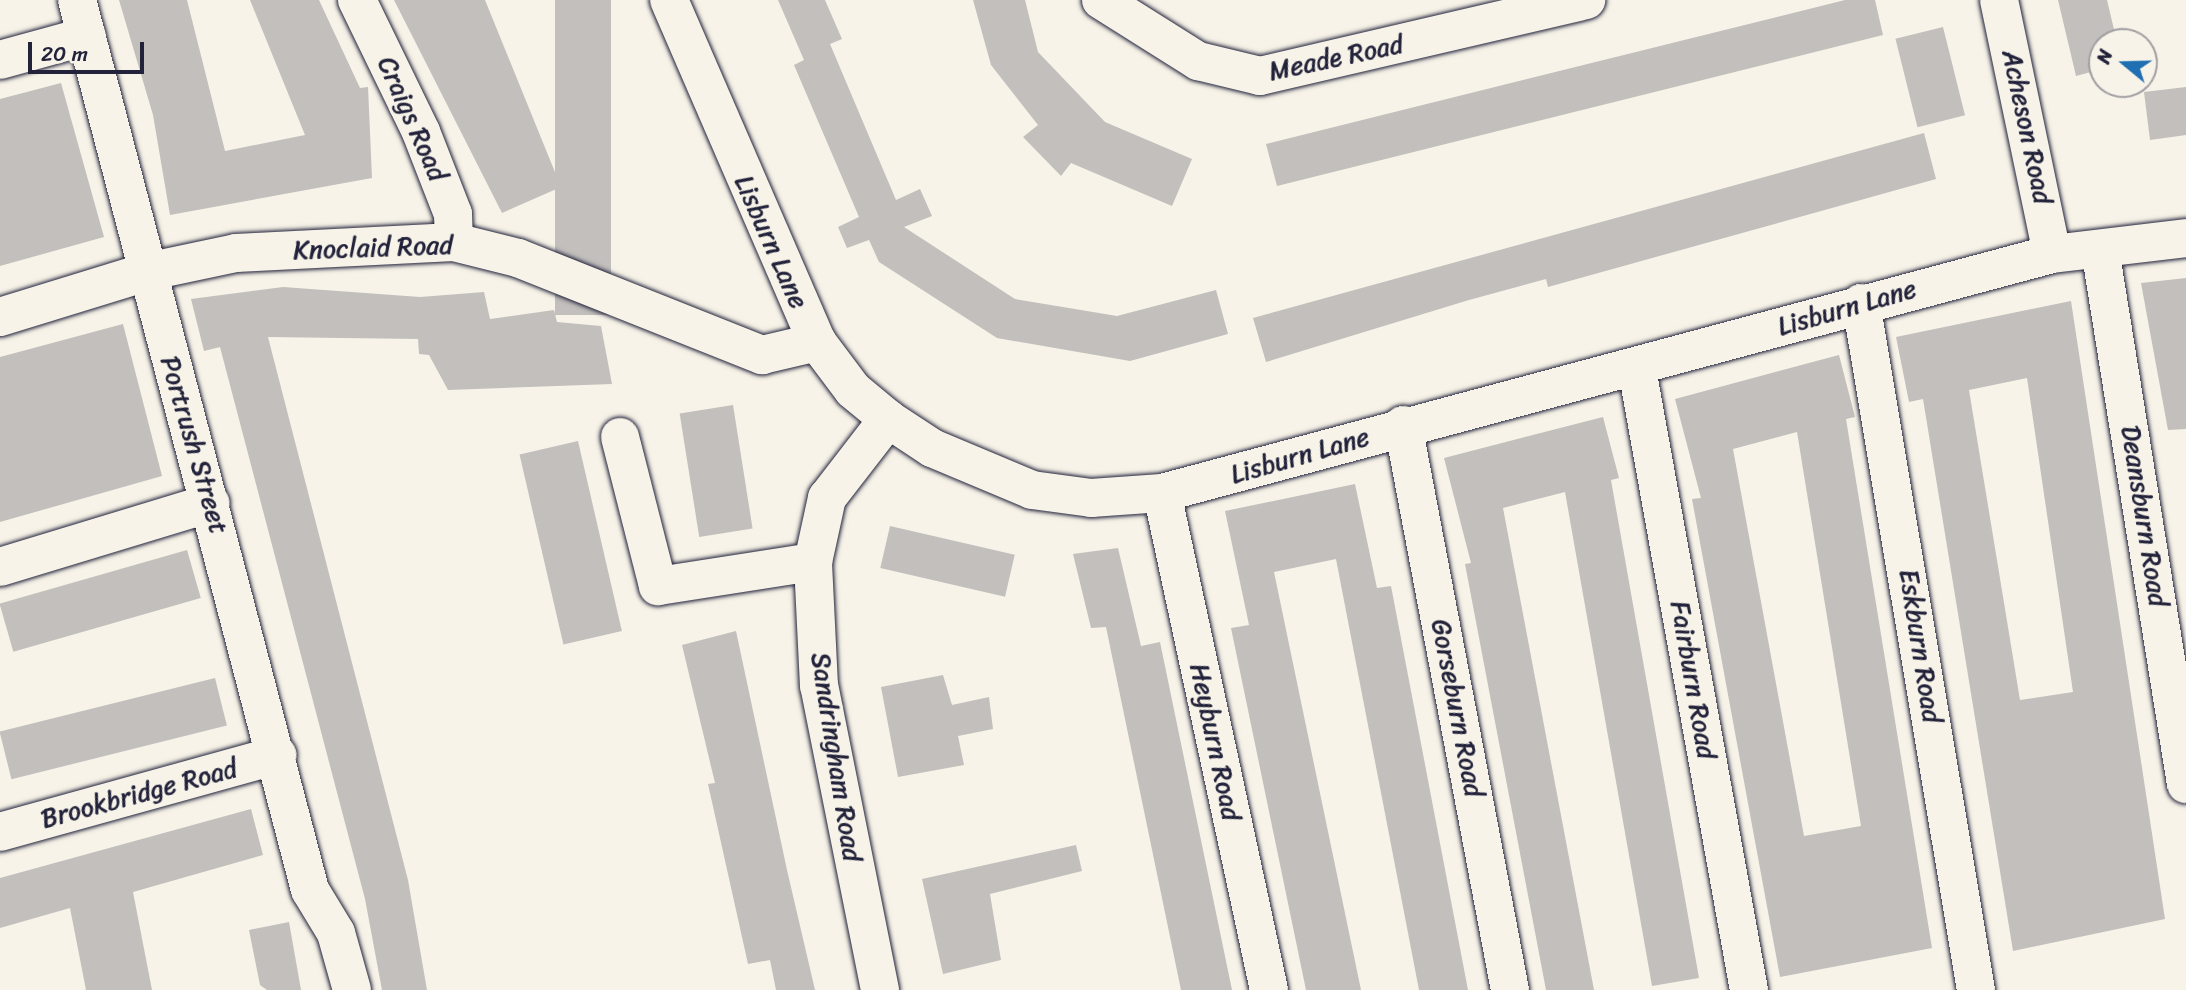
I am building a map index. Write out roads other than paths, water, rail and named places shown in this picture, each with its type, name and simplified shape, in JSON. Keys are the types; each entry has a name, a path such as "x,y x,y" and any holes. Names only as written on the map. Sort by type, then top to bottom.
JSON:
{"street":[{"name":"Portrush Street","path":"77,0 146,272 211,503 277,755 310,890 336,933 352,990"},
{"name":"Craigs Road","path":"357,0 421,132 453,214 454,242"},
{"name":"Lisburn Lane","path":"668,0 817,342 853,390 888,419 932,448 1032,490 1091,498 1161,493 1403,425 1637,369 1861,303 2052,254 2186,238"},
{"name":"Meade Road","path":"1101,0 1198,61 1260,76 1586,0"},
{"name":"Acheson Road","path":"2000,0 2052,254"},
{"path":"0,60 87,36"},
{"name":"Knoclaid Road","path":"0,317 146,272 236,253 454,242 518,258 762,355 817,342"},
{"name":"Deansburn Road","path":"2100,249 2186,783"},
{"name":"Eskburn Road","path":"1861,303 1976,990"},
{"name":"Fairburn Road","path":"1637,369 1749,990"},
{"name":"Sandringham Road","path":"880,990 819,686 813,562 827,498 888,419"},
{"name":"Gorseburn Road","path":"1403,425 1510,990"},
{"path":"620,437 658,586 813,562"},
{"name":"Heyburn Road","path":"1161,493 1269,990"},
{"path":"0,567 211,503"},
{"name":"Brookbridge Road","path":"0,832 277,755"}]}
